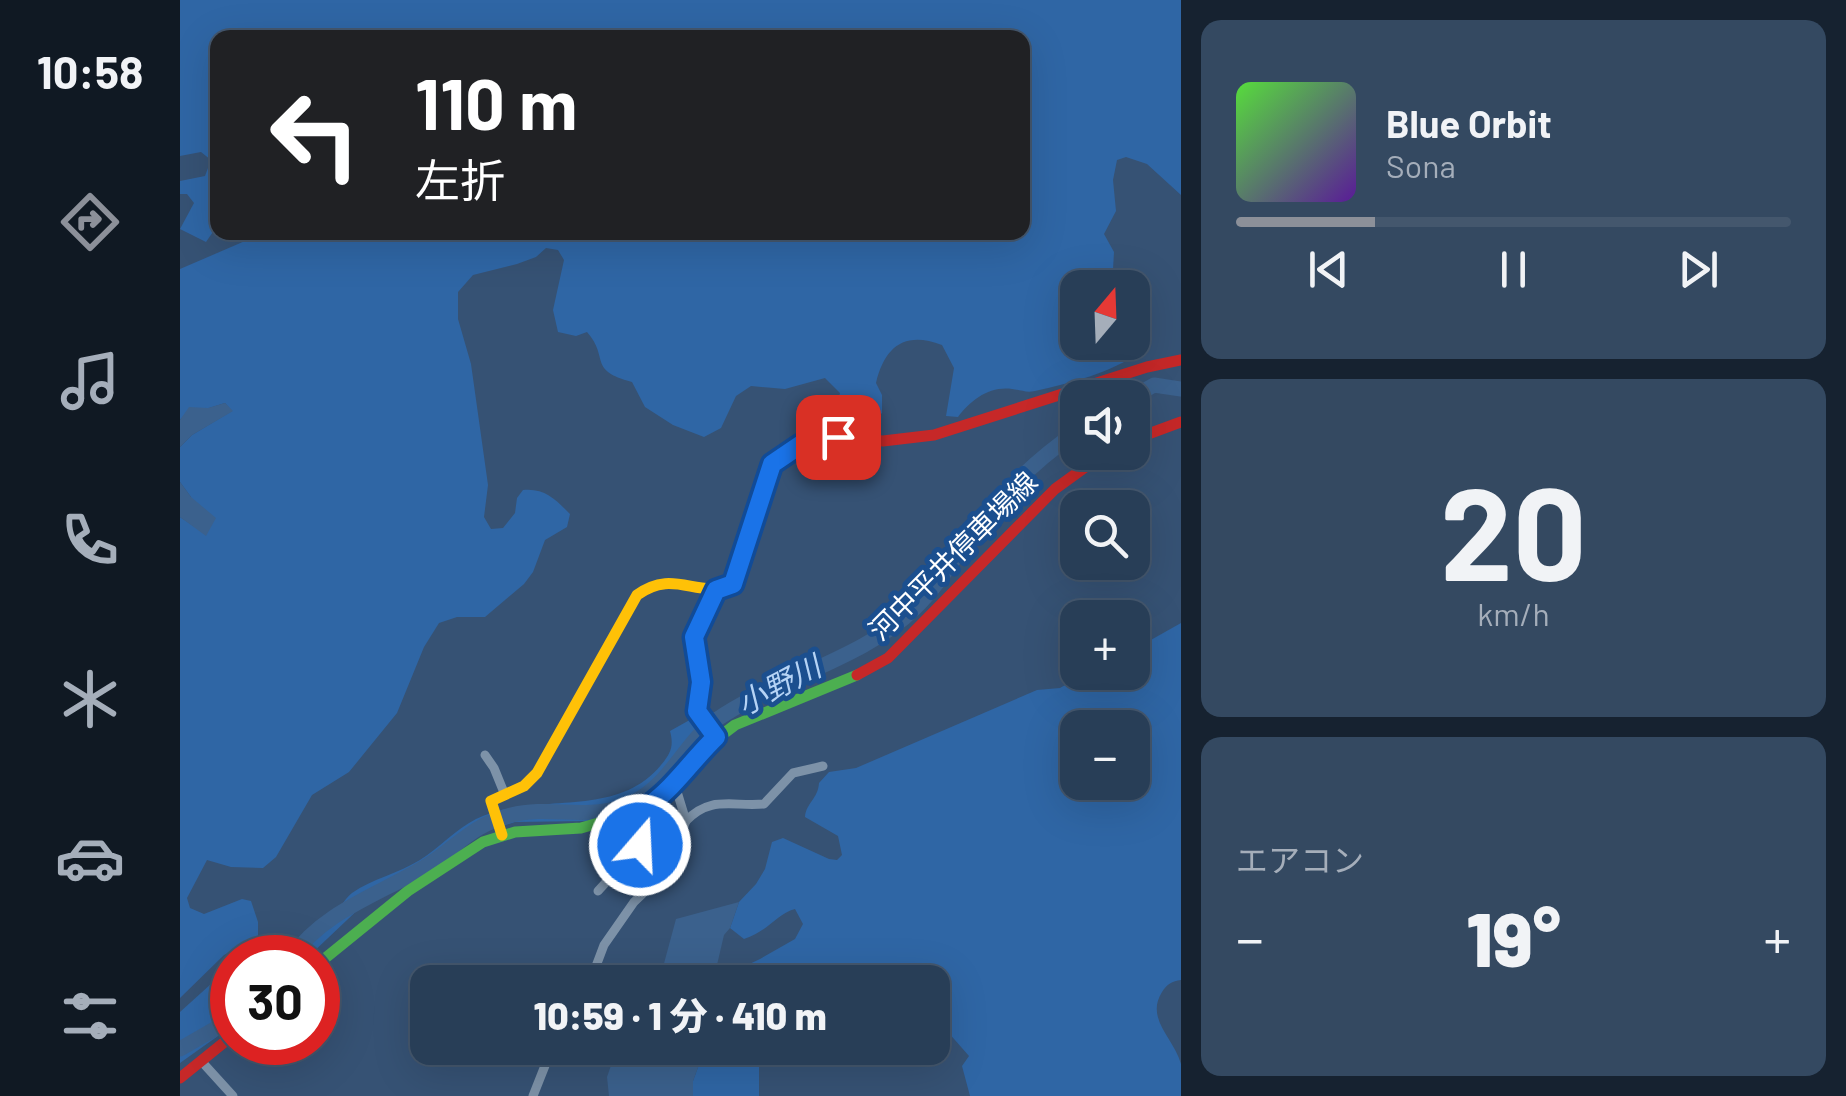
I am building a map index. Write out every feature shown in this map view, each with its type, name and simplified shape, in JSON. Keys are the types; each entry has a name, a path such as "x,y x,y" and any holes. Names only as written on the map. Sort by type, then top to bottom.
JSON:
{"main road":[{"path":"501,832 491,802 524,786 537,773 643,589 663,580 716,590 733,584 772,464 800,445 838,437 883,440 934,435 1147,367 1181,360"},
{"path":"1150,433 1181,422"},
{"name":"河中平井停車場線","path":"340,947 454,860 501,832 584,828 614,821 648,806 675,785 714,735 839,686 888,658 1054,489 1081,470"},
{"path":"180,1078 210,1056"}],"street":[{"path":"714,735 699,714 701,682 694,637 716,590"},
{"path":"484,754 505,795"},
{"path":"597,965 604,946 634,902 656,881 686,821 714,803 764,804 792,774 822,766"},
{"path":"675,785 686,821"},
{"path":"598,891 640,845 652,818 648,806"},
{"path":"203,1063 233,1096"},
{"path":"533,1096 545,1065"}],"shaded area":[{"path":"180,0 1181,0 1181,195 1147,164 1126,157 1117,160 1113,180 1116,211 1104,234 1114,252 1113,270 1060,270 1060,360 1127,360 1103,371 1060,380 1060,385 1032,392 988,392 958,417 946,416 954,368 942,345 907,341 885,359 876,383 882,395 882,413 868,426 840,419 835,412 840,393 825,378 785,389 751,386 736,396 721,428 704,437 673,425 645,407 632,382 604,368 587,332 576,336 558,332 553,310 564,260 558,250 546,248 536,257 473,275 458,292 458,319 471,364 488,485 484,517 491,529 503,528 515,513 517,498 523,490 531,490 549,496 570,514 567,527 545,540 524,584 485,617 457,617 439,623 424,647 397,713 349,772 312,795 276,857 263,868 231,867 207,860 187,898 190,908 204,914 242,899 251,901 258,935 210,935 210,969 180,998 180,517 195,527 191,497 180,482 180,447 192,435 232,411 225,403 190,408 180,420 180,269 247,240 1030,240 1030,30 210,30 210,159 201,152 180,156"},
{"path":"210,163 210,236 206,242 180,229 194,203 187,194 180,194 180,181 205,176"},
{"path":"225,403 233,411 192,435 180,447 180,420 189,407 208,408"},
{"path":"180,482 216,518 206,536 180,517"},
{"path":"1181,623 1181,980 1164,989 1157,1011 1181,1064 1181,1096 970,1096 962,1066 969,1056 950,1034 950,965 747,965 795,939 803,924 795,909 744,939 730,928 739,902 765,869 772,842 783,838 829,859 837,860 842,855 838,836 805,817 819,783 829,772 856,768 1037,690 1150,690 1150,640"},
{"path":"742,705 666,784 637,805 587,821 515,822 484,832 425,873 366,902 331,935 309,935 335,914 352,893 420,860 476,819 523,806 598,799 642,782 669,753 670,731 695,717"},
{"path":"739,902 724,935 717,965 664,965 676,919"},
{"path":"210,985 210,1042 180,1063 180,1012"},
{"path":"611,1065 699,1065 693,1096 609,1096 607,1077"},
{"path":"699,1065 759,1065 759,1096 693,1096"}],"waterway":[{"name":"小野川","path":"1150,387 1181,389"},
{"name":"小野川","path":"312,935 354,905 428,865 486,824 527,812 605,811 637,800 660,783 716,720 894,626 925,597 1002,497 1060,445"},
{"name":"小野川","path":"180,1049 210,1032"}],"traffic: fast":[{"path":"340,946 408,891 483,842 515,832 581,828 630,814 659,799 710,744 735,725 857,675"}],"traffic: slow":[{"path":"502,835 491,801 524,786 537,773 637,595 662,584 708,589 733,585 772,464 799,445 820,441"}],"traffic: jam":[{"path":"820,441 838,437 883,441 934,435 1147,367 1181,360"},
{"path":"1150,433 1181,422"},
{"path":"857,675 888,658 1055,489 1081,470"},
{"path":"180,1078 210,1054"}],"route":[{"path":"640,845 652,818 648,806 675,785 716,737 697,711 701,682 694,637 716,590 733,584 772,464 800,445 838,437"}]}
